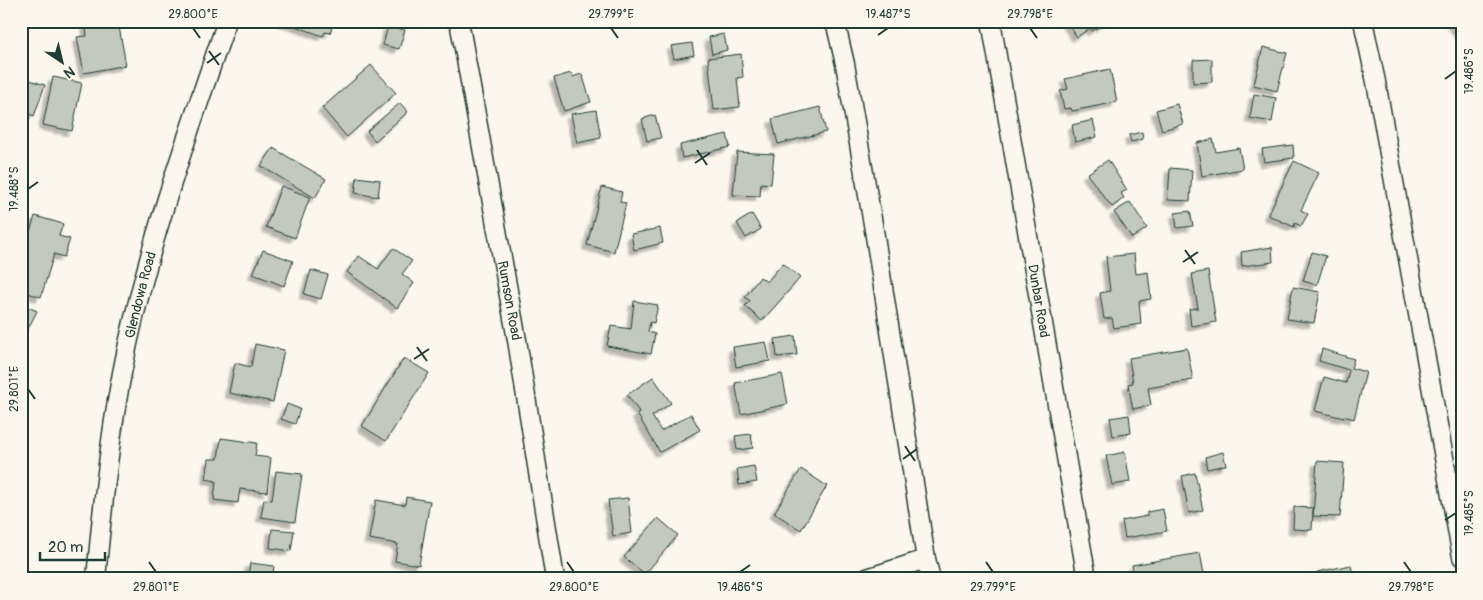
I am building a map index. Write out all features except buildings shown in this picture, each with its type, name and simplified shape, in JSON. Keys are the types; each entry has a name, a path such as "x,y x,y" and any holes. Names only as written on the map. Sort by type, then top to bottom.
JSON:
{"street":[{"name":"Glendowa Road","path":"96,579 101,522 122,372 138,302 172,184 227,21"},
{"name":"Rumson Road","path":"460,21 518,340 555,579"},
{"path":"835,21 845,64 874,230 926,559 931,579"},
{"name":"Dunbar Road","path":"992,21 1087,579"},
{"path":"1363,21 1376,82 1462,557"},
{"path":"864,579 926,559"}]}
